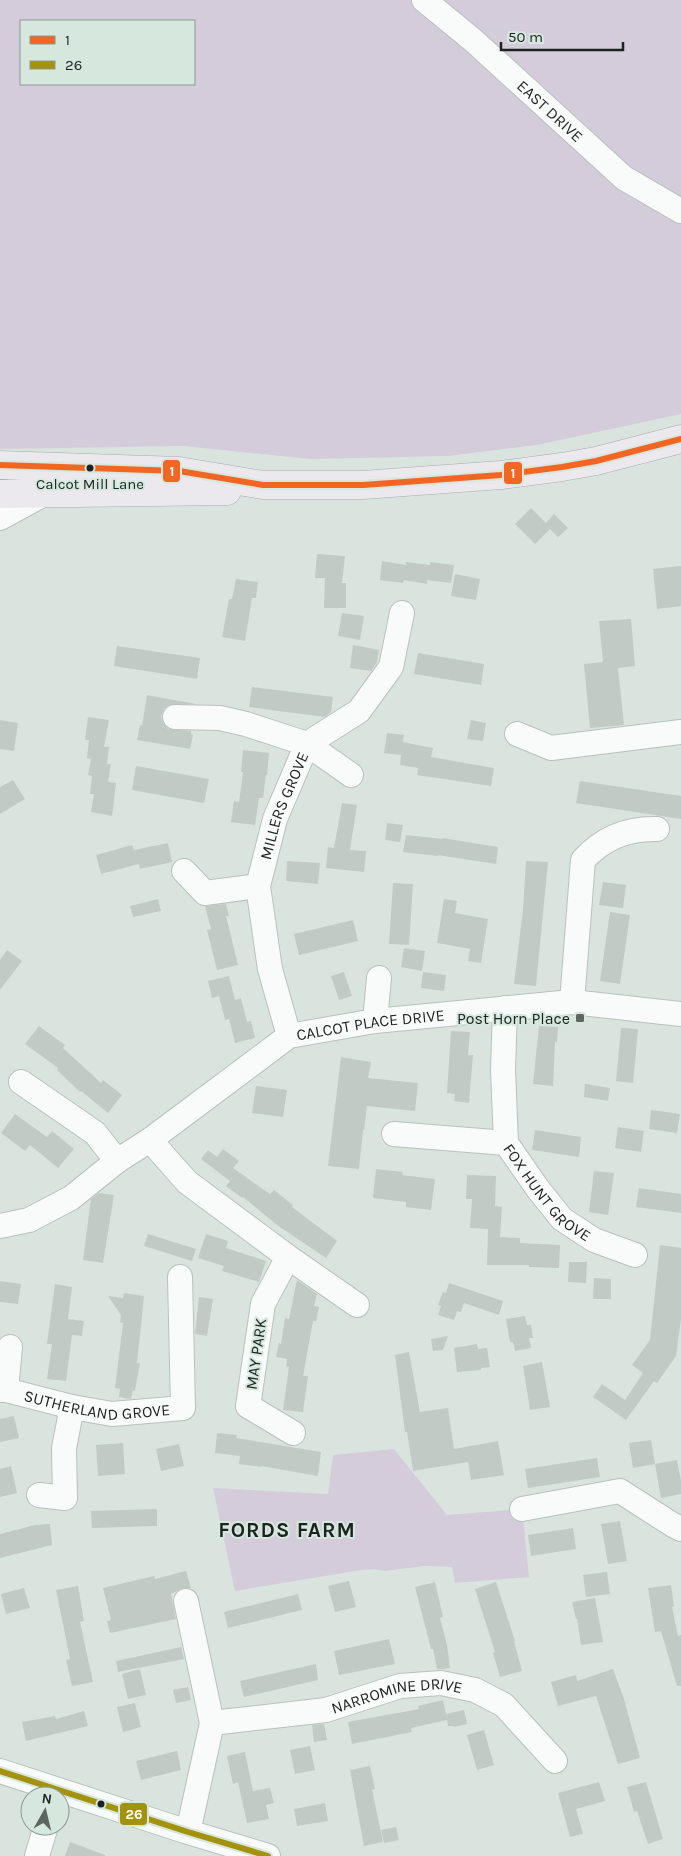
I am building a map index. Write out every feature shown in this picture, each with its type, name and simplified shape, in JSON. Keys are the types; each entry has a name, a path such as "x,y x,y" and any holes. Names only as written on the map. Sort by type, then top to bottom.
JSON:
{"main road":[{"path":"0,466 179,471 263,485 363,485 501,475 596,461 681,439"},
{"path":"0,494 225,492 263,485"}],"street":[{"name":"EAST DRIVE","path":"424,0 474,41 624,178 681,211"},
{"path":"0,518 46,493"},
{"name":"MILLERS GROVE","path":"289,1036 270,969 258,886 275,819 307,744 359,711 391,667 402,613"},
{"path":"175,717 220,718 246,724 307,744 351,775"},
{"path":"517,734 551,748 681,732"},
{"path":"572,1002 583,860 604,841 615,836 641,828 656,829"},
{"path":"184,871 205,893 258,886"},
{"path":"375,1021 379,978"},
{"name":"CALCOT PLACE DRIVE","path":"0,1226 29,1220 71,1198 117,1161 150,1140 289,1036 375,1021 572,1002 681,1014"},
{"name":"FOX HUNT GROVE","path":"505,1008 503,1070 506,1143 538,1189 562,1219 594,1240 635,1255"},
{"path":"21,1082 95,1133 117,1161"},
{"path":"394,1134 506,1143"},
{"path":"150,1140 187,1182 357,1305"},
{"name":"MAY PARK","path":"288,1256 263,1304 248,1406 293,1433"},
{"name":"SUTHERLAND GROVE","path":"3,1390 72,1407 112,1414 184,1408 180,1277"},
{"path":"3,1390 10,1347"},
{"path":"39,1495 65,1509 64,1448 72,1407"},
{"path":"522,1509 620,1491 673,1526 681,1529"},
{"path":"186,1600 212,1723 188,1832"},
{"name":"NARROMINE DRIVE","path":"212,1723 326,1710 400,1686 441,1683 474,1690 504,1705 555,1761"},
{"path":"0,1771 39,1786"},
{"path":"70,1797 268,1856"},
{"path":"37,1856 43,1836"}],"shaded area":[{"path":"0,0 681,0 681,414 537,445 448,456 310,459 184,446 0,449"},
{"path":"394,1449 447,1515 522,1509 529,1577 455,1583 452,1567 425,1566 385,1571 374,1569 361,1570 235,1591 213,1488 328,1494 333,1455"}],"building":[{"path":"531,508 546,523 554,514 568,528 558,537 550,529 535,544 515,524"},
{"path":"317,554 345,556 342,583 346,583 346,608 324,608 325,578 315,578"},
{"path":"382,561 406,565 406,562 430,565 430,562 454,565 451,583 427,580 427,584 404,580 403,583 380,580"},
{"path":"681,566 681,606 657,609 653,569"},
{"path":"455,574 480,579 476,600 451,596"},
{"path":"236,579 258,582 256,598 252,598 245,641 222,637 229,599 232,599"},
{"path":"342,613 364,616 360,640 338,636"},
{"path":"631,619 635,666 618,668 624,725 590,728 584,664 603,662 599,621"},
{"path":"353,645 379,650 377,662 371,671 350,668"},
{"path":"117,646 200,658 197,679 114,666"},
{"path":"418,653 484,664 481,685 414,674"},
{"path":"252,687 333,697 331,712 325,717 249,707"},
{"path":"147,695 196,704 169,705 164,709 161,716 163,723 168,729 191,731 193,735 190,749 137,740 140,725 142,726"},
{"path":"88,717 109,720 104,747 109,747 107,764 111,764 108,782 116,783 112,816 91,812 94,794 90,794 92,776 88,775 91,759 87,758 89,740 85,740"},
{"path":"0,720 18,723 14,751 0,749"},
{"path":"471,720 486,723 483,741 467,739"},
{"path":"387,733 404,735 403,742 433,748 431,757 494,768 491,786 417,775 418,768 400,765 401,755 384,753"},
{"path":"243,750 269,753 263,798 259,798 255,825 231,822 234,801 239,802 243,772 241,772"},
{"path":"136,766 209,779 204,803 132,790"},
{"path":"13,780 25,799 0,814 0,787"},
{"path":"580,781 681,796 681,819 576,803"},
{"path":"342,803 357,805 350,850 366,851 364,872 326,868 328,847 334,848"},
{"path":"387,823 403,825 400,842 385,840"},
{"path":"406,835 443,838 498,847 496,864 438,855 403,852"},
{"path":"168,843 172,862 140,869 139,864 101,874 96,855 132,845 134,850"},
{"path":"287,861 320,863 318,884 286,881"},
{"path":"526,861 548,862 536,986 514,984 523,910"},
{"path":"603,882 626,885 623,908 599,905"},
{"path":"393,883 413,884 409,945 389,944"},
{"path":"158,899 161,911 133,917 130,906"},
{"path":"444,899 457,901 455,913 488,919 481,963 468,961 470,949 437,943"},
{"path":"226,904 229,916 226,916 238,965 217,970 207,930 211,929 205,906"},
{"path":"610,912 630,915 620,984 600,981"},
{"path":"353,920 358,941 299,955 294,934"},
{"path":"404,948 425,951 422,971 401,967"},
{"path":"7,950 22,961 0,990 0,960"},
{"path":"344,972 352,996 339,1000 331,976"},
{"path":"423,972 446,975 444,991 421,988"},
{"path":"229,976 235,1000 241,998 247,1022 251,1021 255,1038 235,1043 229,1019 225,1020 219,996 212,998 208,981"},
{"path":"39,1026 65,1045 63,1048 101,1083 103,1080 122,1095 108,1113 80,1092 57,1070 58,1068 25,1044"},
{"path":"539,1026 558,1027 557,1042 555,1042 553,1086 533,1084"},
{"path":"621,1028 638,1029 633,1083 616,1081"},
{"path":"451,1031 470,1032 468,1055 473,1055 469,1103 454,1101 455,1094 447,1093"},
{"path":"341,1057 371,1062 368,1078 418,1083 415,1111 367,1106 359,1169 328,1166"},
{"path":"585,1084 610,1088 608,1101 584,1097"},
{"path":"256,1086 287,1090 283,1117 252,1113"},
{"path":"651,1110 680,1114 677,1133 649,1129"},
{"path":"15,1114 47,1137 52,1131 74,1149 58,1168 30,1145 25,1151 1,1133"},
{"path":"618,1127 644,1131 641,1152 615,1148"},
{"path":"535,1130 581,1137 579,1157 532,1150"},
{"path":"223,1149 239,1161 233,1168 270,1194 274,1190 293,1205 292,1207 337,1241 326,1258 277,1225 243,1197 226,1186 230,1181 201,1159 208,1150 217,1157"},
{"path":"376,1169 403,1172 402,1175 435,1179 431,1210 406,1207 406,1202 373,1198"},
{"path":"594,1171 614,1173 608,1215 589,1212"},
{"path":"467,1175 496,1176 495,1206 502,1207 500,1237 520,1238 520,1243 560,1245 559,1268 529,1267 529,1265 487,1265 488,1229 470,1228 472,1199 466,1199"},
{"path":"639,1188 681,1194 681,1213 636,1207"},
{"path":"99,1193 114,1195 103,1263 83,1260 91,1199"},
{"path":"148,1234 196,1249 192,1261 144,1246"},
{"path":"206,1234 228,1241 226,1248 266,1261 259,1282 222,1271 224,1266 198,1258"},
{"path":"660,1245 681,1248 681,1319 676,1356 657,1383 654,1381 626,1420 593,1397 602,1384 625,1400 643,1373 632,1365 650,1340"},
{"path":"569,1262 587,1262 586,1283 568,1282"},
{"path":"594,1278 611,1279 611,1299 593,1299"},
{"path":"297,1280 317,1294 314,1306 319,1307 316,1321 313,1321 303,1376 308,1376 303,1412 283,1410 289,1367 286,1366 287,1359 276,1357 279,1343 281,1344 285,1318 289,1319"},
{"path":"0,1281 21,1284 18,1304 0,1302"},
{"path":"449,1283 503,1301 499,1315 464,1303 461,1312 457,1311 454,1320 438,1315 441,1306 438,1305 443,1292 446,1293"},
{"path":"55,1284 72,1287 68,1319 84,1321 82,1336 72,1335 66,1381 47,1379 52,1344 47,1344"},
{"path":"124,1293 144,1296 137,1363 140,1363 135,1391 133,1390 131,1399 119,1397 120,1389 115,1388 123,1323 120,1322 121,1315 108,1296 123,1298"},
{"path":"199,1297 213,1299 207,1336 195,1334"},
{"path":"525,1316 527,1325 531,1325 533,1338 529,1338 531,1348 515,1351 513,1342 510,1342 506,1319"},
{"path":"448,1336 443,1350 433,1351 431,1339"},
{"path":"477,1344 478,1349 487,1348 490,1367 481,1368 481,1370 457,1372 454,1348"},
{"path":"409,1352 420,1412 448,1408 454,1449 498,1441 504,1475 471,1480 468,1462 413,1471 407,1432 405,1432 395,1355"},
{"path":"542,1362 550,1407 530,1410 523,1366"},
{"path":"14,1416 19,1438 0,1442 0,1419"},
{"path":"217,1433 237,1435 236,1438 321,1452 318,1476 239,1464 240,1456 215,1453"},
{"path":"651,1440 655,1464 633,1468 629,1443"},
{"path":"123,1443 125,1474 98,1476 96,1445"},
{"path":"179,1444 184,1466 161,1471 156,1449"},
{"path":"597,1458 600,1477 528,1488 525,1469"},
{"path":"677,1460 681,1481 681,1494 661,1498 655,1464"},
{"path":"11,1466 17,1493 0,1497 0,1469"},
{"path":"157,1509 157,1526 92,1528 91,1511"},
{"path":"620,1521 627,1561 608,1564 601,1524"},
{"path":"50,1524 52,1545 0,1558 0,1534 35,1525"},
{"path":"573,1528 576,1549 531,1556 528,1535"},
{"path":"186,1571 191,1588 183,1588 171,1594 176,1619 110,1633 107,1621 111,1620 103,1588 154,1576 155,1579"},
{"path":"607,1572 610,1594 586,1597 583,1575"},
{"path":"349,1581 356,1607 335,1612 328,1586"},
{"path":"435,1582 443,1617 440,1618 447,1645 450,1668 437,1669 415,1587"},
{"path":"496,1582 515,1641 522,1671 500,1677 493,1653 495,1652 475,1589"},
{"path":"671,1585 674,1606 672,1607 678,1636 681,1635 681,1686 677,1686 661,1631 655,1632 648,1588"},
{"path":"78,1586 84,1621 80,1622 93,1682 72,1686 66,1660 70,1659 56,1590"},
{"path":"24,1588 30,1608 6,1614 1,1594"},
{"path":"298,1594 302,1610 228,1628 224,1612"},
{"path":"595,1598 603,1642 581,1645 572,1602"},
{"path":"389,1639 395,1664 339,1675 334,1651"},
{"path":"181,1647 184,1659 118,1672 116,1661"},
{"path":"316,1664 318,1680 244,1697 240,1681"},
{"path":"140,1669 146,1695 128,1699 122,1674"},
{"path":"613,1669 624,1699 640,1758 618,1764 596,1696 558,1706 551,1682 576,1675 577,1681"},
{"path":"188,1687 191,1700 176,1703 173,1690"},
{"path":"443,1700 446,1714 464,1710 467,1724 454,1727 448,1726 447,1720 411,1728 412,1732 352,1744 348,1722 419,1709 418,1706"},
{"path":"135,1703 141,1727 123,1732 117,1707"},
{"path":"84,1711 88,1726 26,1741 22,1722 55,1716 56,1719"},
{"path":"324,1724 327,1740 314,1742 312,1725"},
{"path":"484,1730 494,1765 477,1770 467,1735"},
{"path":"310,1746 315,1770 295,1774 290,1750"},
{"path":"177,1751 181,1770 141,1780 136,1761"},
{"path":"245,1752 253,1791 270,1788 274,1803 266,1805 269,1819 247,1823 238,1782 233,1784 227,1756"},
{"path":"370,1766 375,1789 372,1790 383,1842 364,1846 350,1770"},
{"path":"599,1782 605,1801 576,1809 583,1834 570,1837 558,1793"},
{"path":"646,1782 663,1839 648,1844 637,1811 634,1812 627,1787"},
{"path":"325,1803 328,1821 297,1826 294,1809"},
{"path":"396,1827 399,1840 384,1843 381,1830"},
{"path":"70,1842 105,1855 105,1856 65,1856"}],"transit line":[{"name":"1","path":"0,465 179,471 263,485 363,485 501,475 562,467 596,461 681,439"},
{"name":"26","path":"0,1771 268,1856"}],"place":[{"name":"Calcot Mill Lane","path":"90,468"},
{"name":"Post Horn Place","path":"580,1018"}],"district":[{"name":"FORDS FARM","path":"287,1530"}]}
